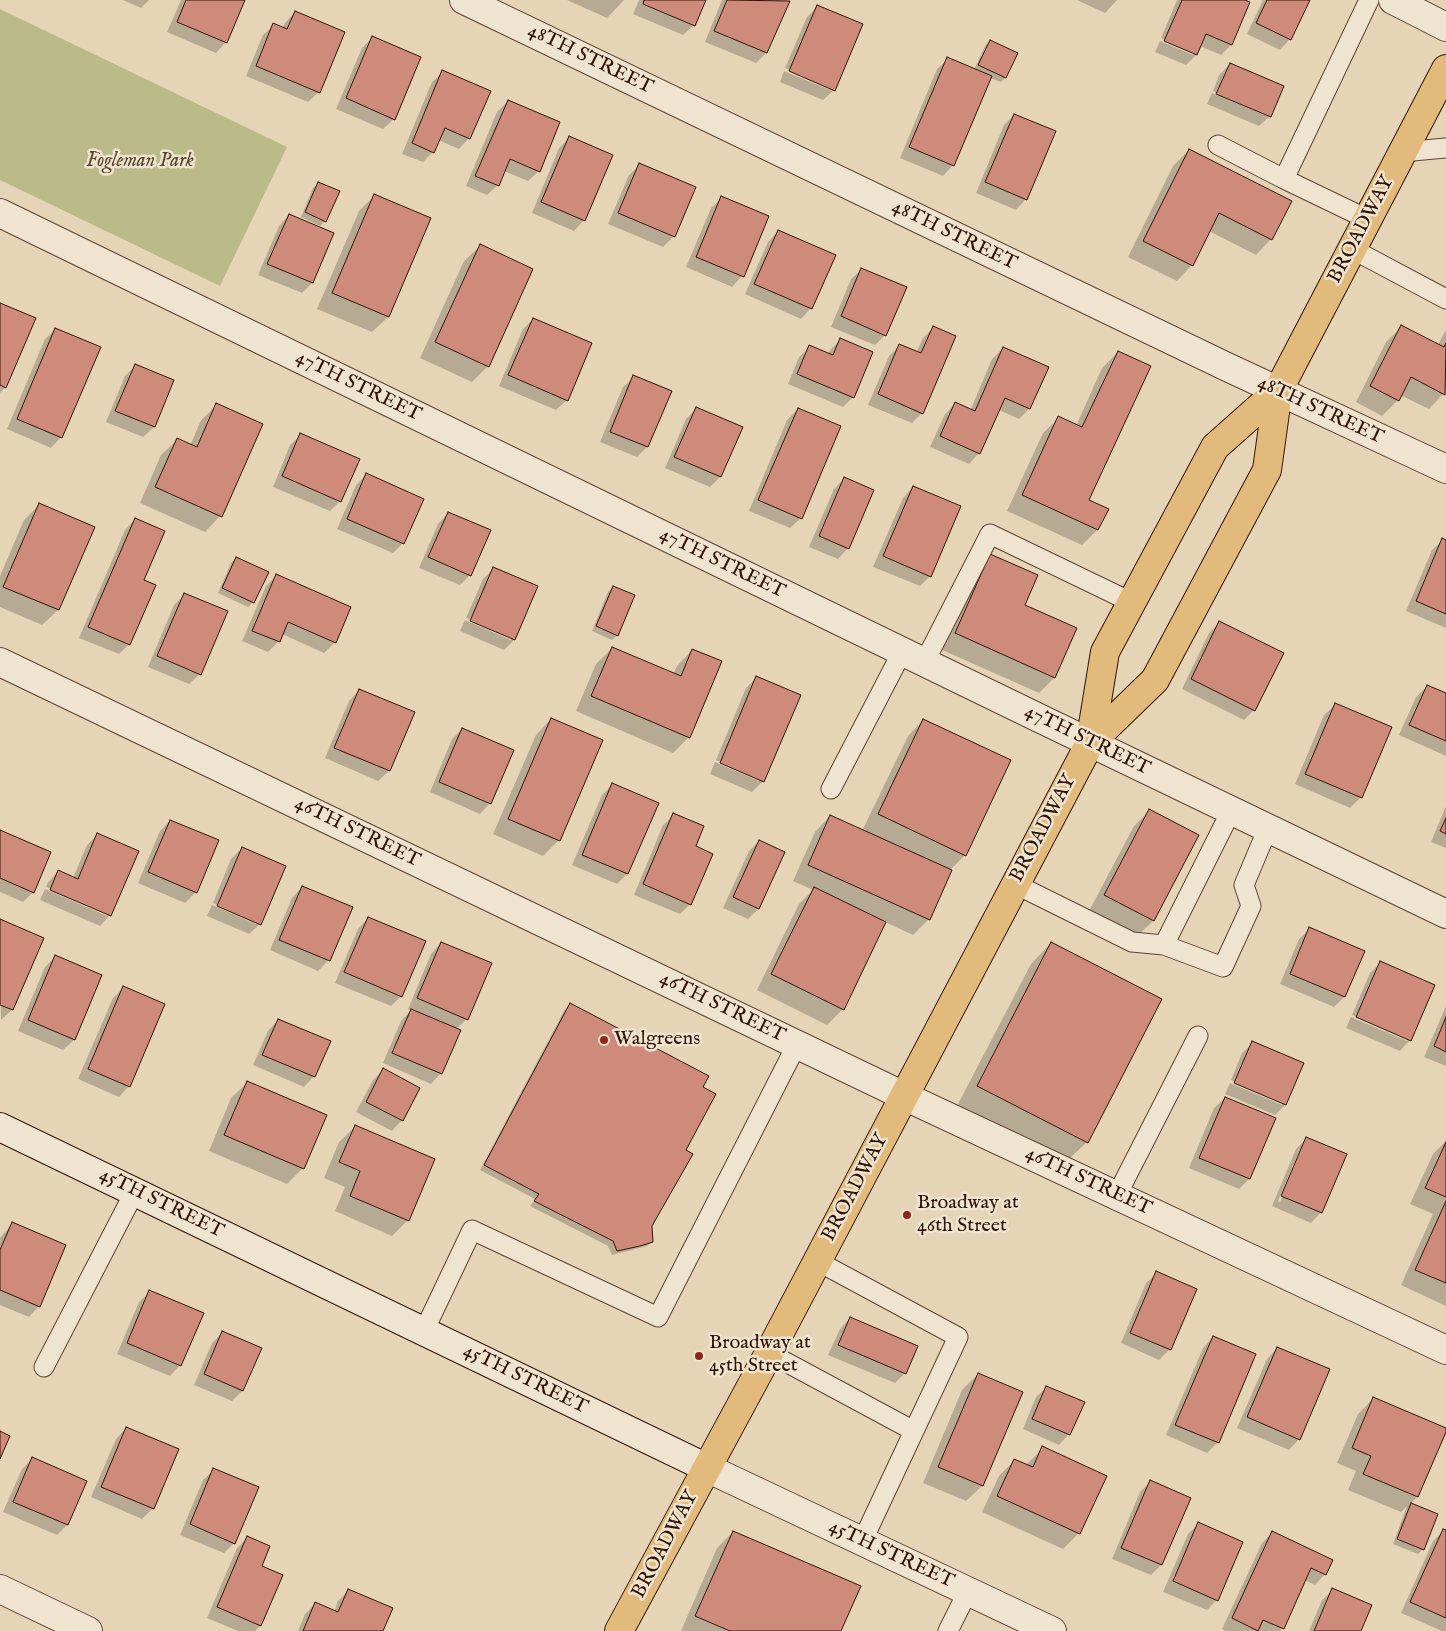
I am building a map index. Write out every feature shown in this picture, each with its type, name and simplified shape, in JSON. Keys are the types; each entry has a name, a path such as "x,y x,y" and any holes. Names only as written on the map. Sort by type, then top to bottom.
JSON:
{"main road":[{"name":"BROADWAY","path":"619,1631 769,1352 1090,743 1155,680 1258,488 1267,470 1278,391 1446,69"},
{"name":"BROADWAY","path":"1090,743 1105,652 1131,602 1215,447 1278,391"}],"street":[{"name":"48TH STREET","path":"464,0 1278,391 1446,469"},
{"path":"1393,0 1446,27"},
{"name":"47TH STREET","path":"0,213 1446,914"},
{"name":"46TH STREET","path":"0,662 904,1096 1446,1350"},
{"name":"45TH STREET","path":"0,1126 707,1468 1052,1631"},
{"path":"0,1589 88,1631"}],"lane":[{"path":"1284,179 1369,0"},
{"path":"1218,144 1284,179 1367,219"},
{"path":"1402,152 1446,148"},
{"path":"1352,249 1446,299"},
{"path":"831,789 990,534 1131,602"},
{"path":"1164,945 1231,811"},
{"path":"1015,884 1132,942 1164,945 1223,967 1251,906 1244,885 1268,828"},
{"path":"1117,1195 1198,1036"},
{"path":"424,1331 472,1230 658,1317 797,1044"},
{"path":"44,1367 135,1191"},
{"path":"817,1261 958,1337 862,1542"},
{"path":"769,1352 914,1431"},
{"path":"948,1631 968,1591"}],"green space":[{"name":"Fogleman Park","path":"0,9 287,147 220,286 0,180"}],"building":[{"path":"186,0 245,0 227,43 177,22"},
{"path":"644,0 706,0 695,26 643,4"},
{"path":"727,0 790,1 767,53 714,31"},
{"path":"1182,0 1245,0 1250,2 1232,45 1206,34 1197,55 1164,41"},
{"path":"1267,0 1310,0 1291,40 1256,23"},
{"path":"817,5 863,24 835,91 789,71"},
{"path":"295,11 345,32 320,93 256,66 273,23 287,29"},
{"path":"372,36 421,57 395,120 346,98"},
{"path":"990,40 1018,53 1006,78 978,65"},
{"path":"947,57 992,76 954,166 909,147"},
{"path":"1230,63 1284,86 1271,117 1216,94"},
{"path":"442,70 491,91 470,139 445,128 434,153 412,143"},
{"path":"508,100 560,122 540,172 510,159 499,186 475,176"},
{"path":"1014,114 1056,131 1027,200 985,182"},
{"path":"569,136 613,155 585,221 541,202"},
{"path":"1189,149 1292,201 1272,240 1219,213 1193,266 1143,241"},
{"path":"639,163 696,187 675,237 618,213"},
{"path":"318,182 340,191 326,222 305,212"},
{"path":"374,194 431,218 389,317 332,293"},
{"path":"721,196 769,216 744,277 696,257"},
{"path":"289,214 334,233 313,283 267,264"},
{"path":"778,230 836,255 812,309 754,284"},
{"path":"480,244 533,269 489,367 435,342"},
{"path":"861,268 907,287 886,336 841,316"},
{"path":"0,303 36,318 6,388 0,385"},
{"path":"533,318 592,343 568,401 508,375"},
{"path":"1401,325 1444,347 1446,343 1445,395 1411,377 1399,401 1370,386"},
{"path":"933,326 956,336 923,414 878,394 899,344 921,353"},
{"path":"55,328 101,347 62,438 17,419"},
{"path":"840,338 873,352 854,398 797,374 809,345 833,355"},
{"path":"1003,347 1049,367 1030,409 1005,398 980,454 940,436 955,402 975,411"},
{"path":"1118,351 1151,366 1089,500 1109,509 1098,530 1022,495 1058,416 1082,427"},
{"path":"135,364 174,380 155,427 115,411"},
{"path":"633,375 672,391 648,447 610,432"},
{"path":"216,403 263,424 222,517 155,487 177,438 197,447"},
{"path":"696,407 743,427 721,477 674,457"},
{"path":"798,408 841,426 802,519 758,500"},
{"path":"300,433 360,459 341,502 282,476"},
{"path":"366,473 424,499 404,544 347,519"},
{"path":"844,477 874,490 849,549 819,536"},
{"path":"913,486 961,506 931,577 883,556"},
{"path":"39,503 95,527 59,610 3,587"},
{"path":"448,512 491,530 471,576 428,557"},
{"path":"135,518 165,531 144,580 156,585 130,645 88,627"},
{"path":"1442,538 1446,540 1446,614 1416,601"},
{"path":"990,554 1038,575 1025,605 1077,628 1055,678 955,633"},
{"path":"236,557 269,572 254,603 222,588"},
{"path":"493,567 538,586 515,640 470,621"},
{"path":"276,574 351,607 336,643 288,622 280,642 252,631"},
{"path":"613,586 635,595 618,636 596,626"},
{"path":"184,593 228,611 201,675 157,656"},
{"path":"1219,621 1284,653 1255,711 1191,679"},
{"path":"612,647 681,676 692,649 722,661 690,738 591,696"},
{"path":"756,676 801,695 764,782 720,763"},
{"path":"1427,685 1446,693 1446,741 1409,725"},
{"path":"359,689 415,712 390,771 334,748"},
{"path":"1335,703 1392,727 1362,798 1305,774"},
{"path":"551,718 603,740 560,841 508,819"},
{"path":"923,719 1011,760 966,856 878,814"},
{"path":"462,728 514,750 491,804 439,782"},
{"path":"612,783 659,803 628,874 582,855"},
{"path":"1149,809 1199,835 1154,921 1104,895"},
{"path":"673,813 704,826 696,846 713,854 691,905 643,884"},
{"path":"830,815 952,870 930,920 808,865"},
{"path":"1446,818 1446,834 1440,831"},
{"path":"170,820 219,840 197,893 148,872"},
{"path":"0,830 51,852 34,893 0,878"},
{"path":"97,833 139,851 111,916 50,890 58,870 78,879"},
{"path":"759,840 785,852 759,909 733,897"},
{"path":"242,847 286,866 261,925 217,906"},
{"path":"302,886 353,907 330,961 279,940"},
{"path":"814,887 886,922 844,1010 771,974"},
{"path":"368,917 426,941 402,997 344,972"},
{"path":"0,919 44,938 13,1010 0,1005"},
{"path":"1309,927 1365,951 1345,997 1290,974"},
{"path":"441,942 492,963 468,1020 417,998"},
{"path":"1051,942 1162,999 1088,1143 977,1086"},
{"path":"55,955 102,975 75,1040 28,1020"},
{"path":"1380,961 1435,985 1411,1041 1356,1017"},
{"path":"123,986 165,1004 130,1087 88,1069"},
{"name":"Walgreens","path":"570,1003 709,1076 703,1087 716,1094 686,1150 693,1154 652,1226 653,1242 617,1251 613,1241 534,1201 539,1194 484,1165"},
{"path":"411,1009 461,1030 442,1074 392,1053"},
{"path":"1446,1017 1446,1052 1434,1046"},
{"path":"278,1019 331,1041 315,1077 262,1055"},
{"path":"1252,1041 1304,1063 1286,1105 1234,1083"},
{"path":"383,1068 420,1088 403,1121 366,1102"},
{"path":"247,1081 327,1115 304,1169 224,1135"},
{"path":"1225,1097 1276,1118 1250,1179 1199,1158"},
{"path":"355,1125 435,1159 409,1221 350,1196 360,1171 339,1162"},
{"path":"1306,1137 1347,1154 1322,1213 1281,1196"},
{"path":"1446,1142 1446,1197 1425,1188"},
{"path":"1446,1201 1446,1283 1415,1270"},
{"path":"12,1222 66,1245 40,1307 0,1290 0,1250"},
{"path":"1156,1271 1197,1289 1171,1350 1130,1333"},
{"path":"149,1290 204,1313 181,1366 127,1343"},
{"path":"850,1317 918,1346 906,1374 838,1345"},
{"path":"222,1331 262,1348 243,1391 204,1374"},
{"path":"1213,1336 1256,1354 1219,1443 1175,1425"},
{"path":"1277,1347 1330,1369 1300,1440 1247,1417"},
{"path":"978,1373 1023,1392 983,1486 938,1467"},
{"path":"1046,1386 1085,1402 1070,1435 1032,1419"},
{"path":"1373,1397 1446,1428 1446,1432 1418,1497 1363,1474 1371,1456 1352,1448"},
{"path":"126,1427 179,1449 154,1509 101,1487"},
{"path":"0,1431 10,1436 0,1459"},
{"path":"1042,1446 1107,1476 1080,1534 997,1496 1014,1459 1033,1467"},
{"path":"32,1457 87,1481 68,1525 13,1502"},
{"path":"213,1468 259,1487 235,1544 190,1524"},
{"path":"1150,1480 1191,1498 1162,1565 1121,1548"},
{"path":"1411,1503 1438,1514 1424,1550 1397,1539"},
{"path":"1198,1522 1243,1542 1218,1601 1173,1581"},
{"path":"1443,1529 1446,1530 1446,1618 1410,1602"},
{"path":"733,1531 861,1586 841,1631 730,1631 695,1616"},
{"path":"1272,1531 1333,1560 1326,1575 1311,1568 1284,1629 1263,1620 1258,1631 1232,1618"},
{"path":"247,1536 270,1546 262,1566 283,1575 261,1626 217,1607"},
{"path":"1332,1588 1372,1605 1361,1631 1314,1631"},
{"path":"348,1589 393,1608 383,1631 303,1631 315,1602 338,1612"}],"place":[{"name":"Walgreens","path":"604,1040"},
{"name":"Broadway at 46th Street","path":"907,1215"},
{"name":"Broadway at 45th Street","path":"699,1356"}]}
